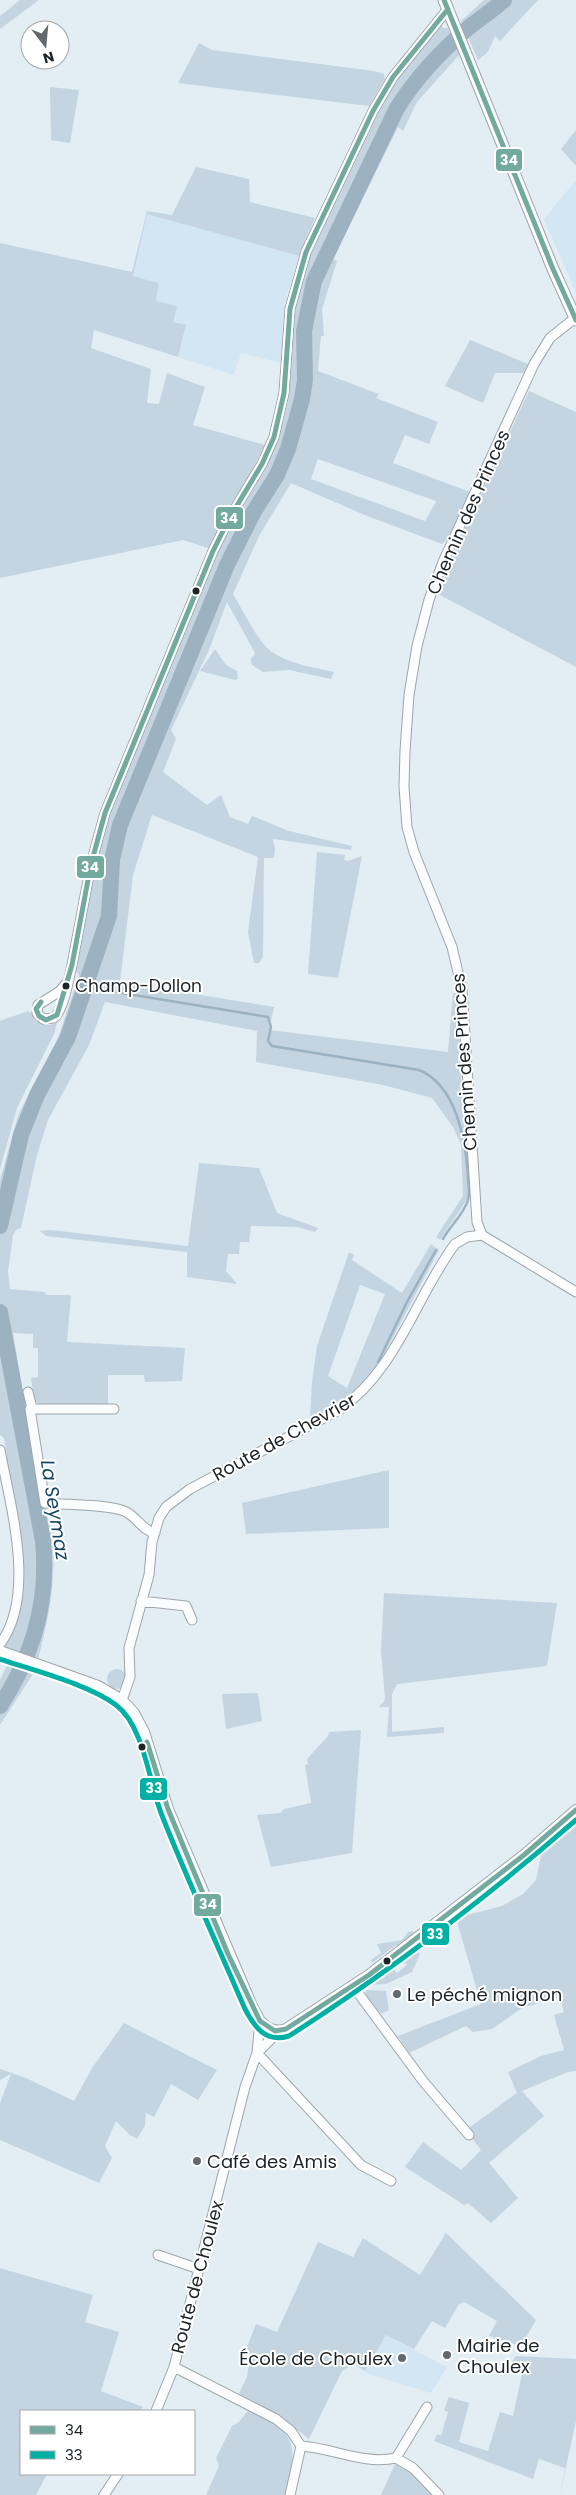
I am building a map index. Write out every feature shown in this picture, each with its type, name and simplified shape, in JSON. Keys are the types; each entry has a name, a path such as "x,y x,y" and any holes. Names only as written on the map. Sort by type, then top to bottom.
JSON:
{"main road":[{"path":"446,4 575,319"}],"street":[{"path":"68,981 60,991 41,1002 37,1013 43,1019 54,1018 59,1012 68,981 94,849 105,813 213,552 262,464 274,437 285,386 290,308 306,252 373,111 403,62 446,4"},
{"name":"Chemin des Princes","path":"482,1235 475,1212 465,1031 458,969 443,922 414,852 404,810 409,695 417,646 429,600 443,562 534,364 550,338 575,319"},
{"path":"482,1235 576,1292"},
{"name":"Route de Chevrier","path":"122,1700 130,1677 129,1648 148,1575 159,1518 177,1497 339,1410 365,1390 389,1358 455,1244 462,1239 482,1235"},
{"path":"28,1392 32,1408 29,1412 45,1503 122,1510 134,1517 147,1531 155,1533"},
{"path":"32,1408 114,1409"},
{"path":"0,1450 15,1532 18,1572 11,1623 0,1644"},
{"path":"141,1601 186,1606 192,1620"},
{"path":"0,1651 98,1686 122,1700 134,1713 141,1725 168,1809 231,1962 260,2021 275,2031"},
{"path":"391,2181 362,2165 257,2053 275,2031 353,1986 524,1855 576,1810"},
{"path":"353,1986 392,2035 423,2081 468,2135"},
{"name":"Route de Choulex","path":"260,2021 257,2053 245,2087 174,2367 276,2419 291,2431 301,2446"},
{"path":"158,2255 199,2269"},
{"path":"156,2410 174,2367"},
{"path":"396,2458 427,2407"},
{"path":"290,2495 301,2446 361,2458 396,2458 413,2468 439,2495"},
{"path":"104,2495 117,2475"}],"shaded area":[{"path":"20,0 39,0 0,29 0,16"},
{"path":"484,0 538,0 500,41 495,36 488,52 478,60 461,21"},
{"path":"441,24 443,28 448,28 460,54 417,102 403,131 398,127 333,259 337,261 322,309 324,336 321,336 318,371 379,394 376,398 438,422 429,444 405,435 393,463 470,492 449,538 442,544 367,516 291,483 259,536 233,594 266,647 279,656 294,662 334,672 331,679 289,670 263,672 252,665 251,659 255,653 227,602 209,650 171,730 176,739 163,772 207,805 221,795 230,817 248,824 252,816 289,831 352,846 351,850 273,839 274,858 264,858 263,957 259,963 254,963 248,932 258,857 152,815 133,875 120,982 274,1007 269,1030 448,1052 453,993 457,993 468,1198 440,1240 436,1237 463,1196 461,1145 453,1127 432,1098 383,1085 256,1062 257,1031 105,1002 89,1045 48,1120 37,1155 21,1228 16,1230 13,1235 8,1272 10,1289 45,1292 46,1295 71,1295 67,1342 185,1348 182,1381 145,1382 144,1375 108,1375 108,1406 44,1406 34,1401 31,1378 38,1377 38,1348 33,1348 33,1334 13,1333 40,1497 52,1535 53,1578 51,1599 38,1659 13,1651 0,1651 16,1603 16,1541 21,1535 18,1516 11,1511 3,1464 7,1456 4,1438 0,1435 0,1180 18,1115 58,1038 79,975 76,971 96,858 111,809 218,551 269,460 284,419 288,401 293,316 307,260 370,124 388,91 412,58","holes":["318,459 436,501 425,521 311,479"]},
{"path":"199,43 212,50 374,71 384,74 385,79 369,106 178,83"},
{"path":"50,87 79,90 70,143 51,140"},
{"path":"576,130 576,166 561,149"},
{"path":"196,167 249,179 250,202 315,218 299,256 147,214 133,276 158,283 156,301 177,306 173,322 186,325 178,357 94,330 91,348 151,369 147,403 159,404 167,373 205,387 193,425 265,445 211,549 183,540 0,578 0,243 132,272 147,211 172,215"},
{"path":"576,180 576,293 544,219"},
{"path":"147,213 299,256 287,294 281,363 241,353 234,375 178,357 186,326 173,322 156,301 159,284 133,276"},
{"path":"470,340 528,364 524,373 495,373 483,403 445,386"},
{"path":"529,391 576,412 576,667 438,594 451,559"},
{"path":"215,649 226,665 237,671 238,679 235,680 200,671"},
{"path":"317,852 345,855 344,860 348,861 362,856 338,978 308,974"},
{"path":"28,1011 43,1024 51,1025 57,1023 54,1034 17,1108 0,1169 0,1021"},
{"path":"199,1163 259,1168 277,1213 318,1228 315,1232 297,1227 251,1226 249,1242 240,1242 239,1254 228,1254 226,1271 237,1284 187,1277 187,1252 46,1236 40,1231 51,1230 188,1246"},
{"path":"431,1244 439,1250 378,1366 349,1398 310,1418 317,1346 349,1252 354,1255 352,1260 402,1293","holes":["360,1285 385,1294 347,1388 328,1376"]},
{"path":"389,1470 389,1528 246,1534 242,1503"},
{"path":"384,1593 557,1603 547,1666 397,1684 392,1694 392,1732 444,1727 444,1733 387,1737 389,1707 378,1707 384,1702 385,1698 381,1650"},
{"path":"13,1662 35,1671 0,1725 0,1680 7,1665 11,1667"},
{"path":"117,1669 124,1672 127,1679 124,1686 117,1689 110,1686 107,1679 110,1672"},
{"path":"258,1693 262,1721 226,1729 222,1694"},
{"path":"361,1730 352,1853 271,1867 257,1815 280,1813 284,1809 311,1803 305,1765 308,1764 307,1759 328,1736 329,1732"},
{"path":"576,1816 576,2071 568,2072 522,2091 544,2116 489,2163 518,2198 491,2223 468,2203 464,2205 405,2167 423,2142 461,2170 481,2150 466,2130 517,2093 508,2072 541,2056 564,2050 554,2015 564,2012 560,1997 522,2008 492,2029 473,2032 466,2026 409,2053 398,2036 481,2004 456,1918 502,1906 523,1894 536,1880 543,1846"},
{"path":"413,1931 415,1933 372,1963 371,1960 381,1953 377,1944 402,1940 408,1932"},
{"path":"413,1946 420,1954 412,1972 386,1984 369,1985 392,1967 397,1973 407,1965 402,1959"},
{"path":"366,1990 386,1991 389,2010 381,2014 366,1995"},
{"path":"124,2023 217,2070 198,2100 171,2084 154,2117 146,2113 145,2126 137,2139 130,2135 116,2121 105,2146 112,2158 99,2183 0,2140 0,2103 11,2074 0,2080 0,2069 26,2078 74,2101 92,2068"},
{"path":"446,2233 536,2320 521,2346 489,2336 497,2321 464,2302 459,2304 445,2328 432,2321 414,2349 386,2335 365,2371 353,2364 342,2371 309,2439 279,2416 240,2395 239,2393 247,2377 250,2355 245,2352 256,2324 277,2332 318,2242 353,2257 363,2238 420,2275"},
{"path":"0,2268 93,2295 85,2322 119,2332 101,2391 143,2407 141,2410 20,2410 20,2475 46,2475 36,2495 0,2495"},
{"name":"École de Choulex","path":"386,2335 447,2367 431,2393 368,2374 365,2371"},
{"path":"516,2356 576,2359 576,2421 560,2495 565,2468 539,2459 533,2479 434,2441 437,2434 441,2436 448,2412 444,2410 449,2397 469,2403 459,2442 488,2451 500,2412 513,2416 522,2374 511,2363"},
{"path":"250,2408 277,2426 290,2442 292,2463 286,2495 206,2495 219,2466 216,2458 232,2426 239,2422"},
{"path":"395,2464 412,2473 432,2495 381,2495"}],"waterway":[{"name":"La Seymaz","path":"0,1226 21,1135 37,1095 68,1037 109,916 112,860 120,825 227,565 253,513 277,475 288,449 302,399 305,380 304,331 314,281 404,97 420,76 447,47 504,0"},
{"path":"85,987 268,1017 271,1027 268,1041 272,1046 419,1070 432,1077 442,1088 457,1115 467,1162 468,1200 443,1239"},
{"path":"378,1362 407,1302 436,1250"},
{"name":"La Seymaz","path":"0,1312 43,1541 44,1563 41,1606 30,1648 12,1687 0,1706"}],"transit line":[{"name":"34","path":"444,0 553,269 576,320"},
{"name":"34","path":"41,1002 36,1009 39,1016 46,1020 57,1015 72,965 91,864 105,813 213,551 230,517 262,464 274,437 284,393 290,309 306,252 373,111 393,77 448,9"},
{"name":"33","path":"0,1659 76,1684 104,1697 125,1714 139,1740 161,1813 171,1838 245,2009 257,2028 268,2036 281,2038 289,2036 364,1986 437,1933 576,1820"},
{"name":"34","path":"147,1742 168,1809 228,1954 260,2021 275,2031 286,2029 369,1975 524,1855 576,1810"}],"place":[{"name":"Champ-Dollon","path":"66,986"},
{"name":"Le péché mignon","path":"397,1994"},
{"name":"Café des Amis","path":"197,2161"},
{"name":"Mairie de Choulex","path":"447,2355"},
{"name":"École de Choulex","path":"402,2358"}]}
